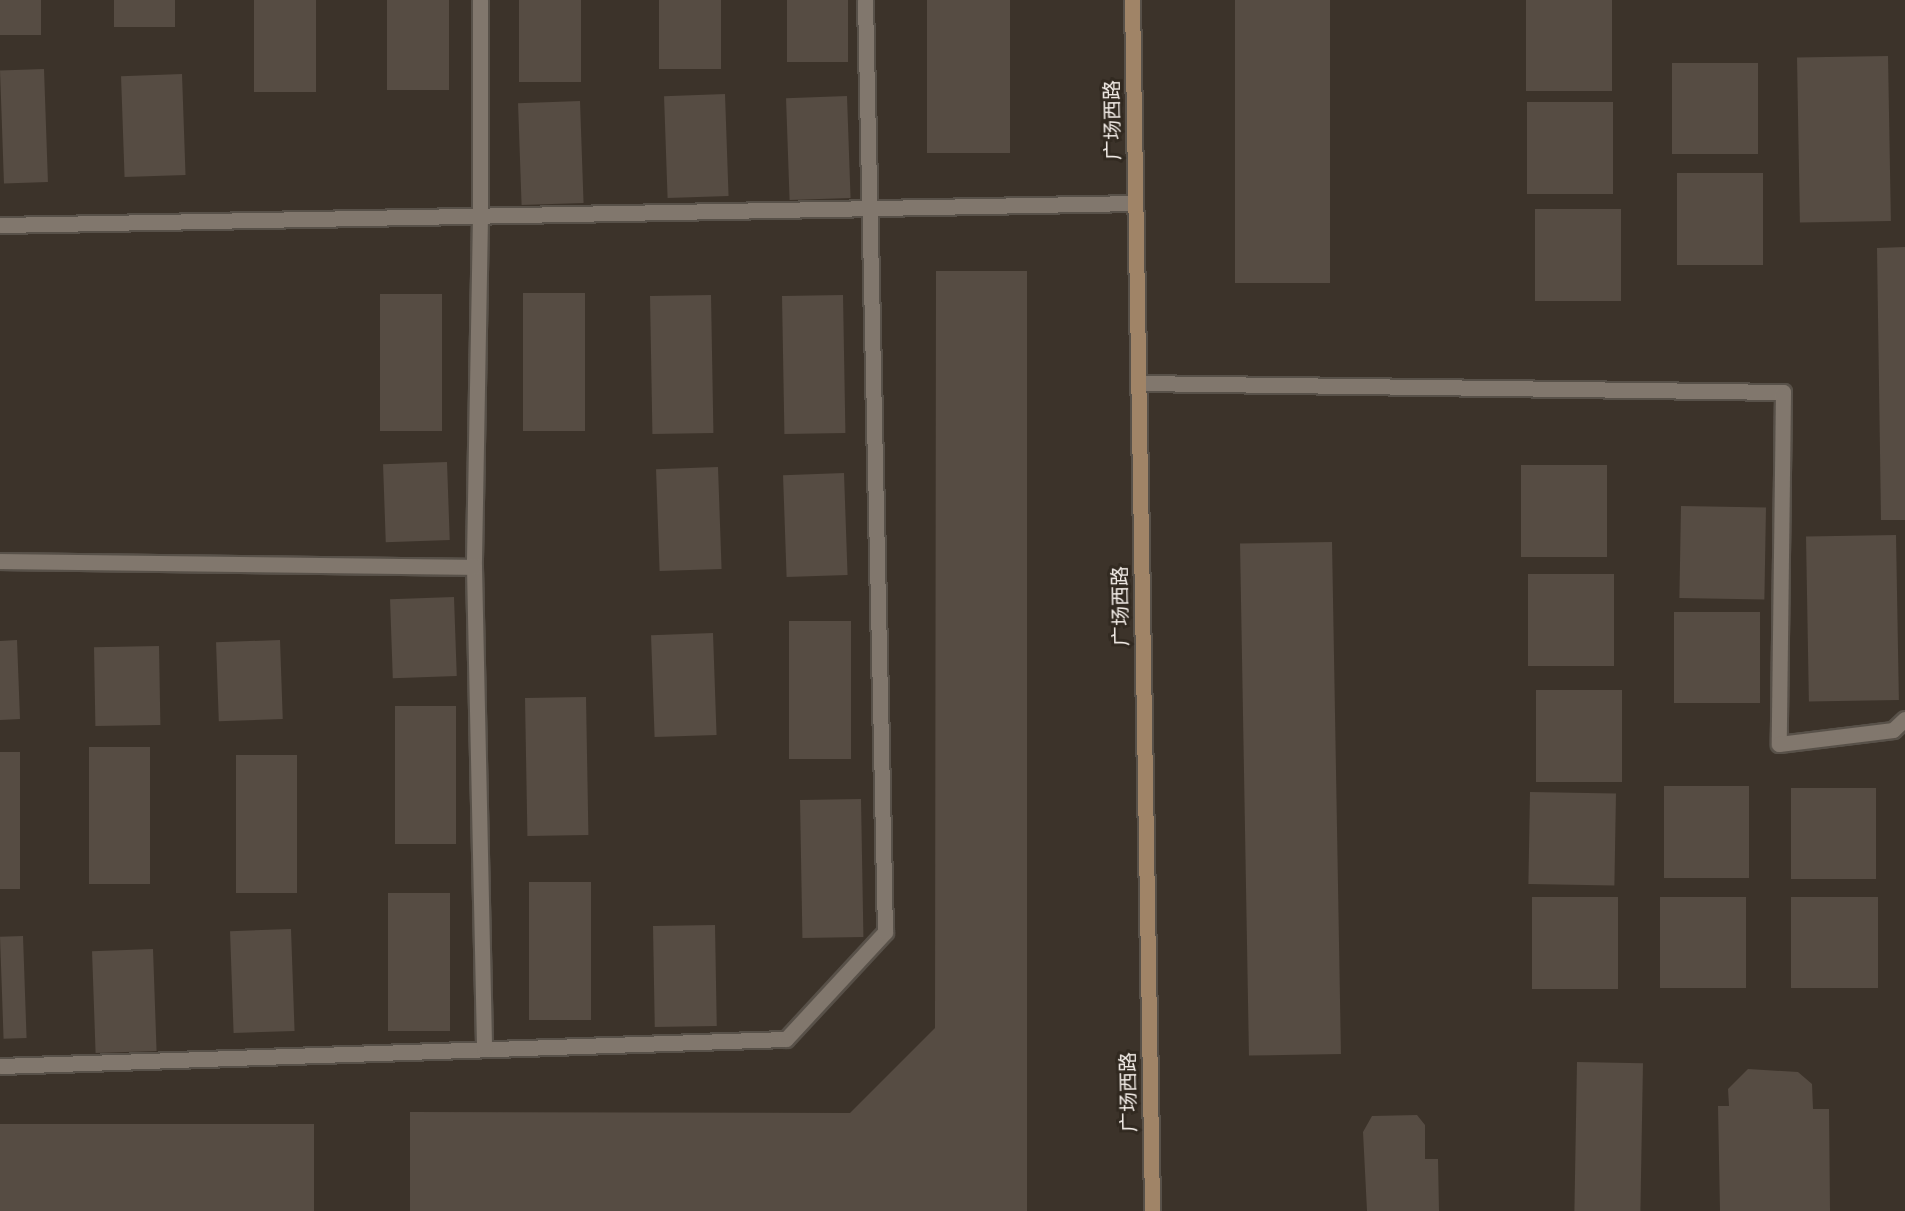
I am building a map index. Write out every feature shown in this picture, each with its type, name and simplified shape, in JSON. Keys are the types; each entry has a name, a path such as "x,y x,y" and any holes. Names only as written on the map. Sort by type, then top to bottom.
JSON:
{"main road":[{"name":"广场西路","path":"1132,0 1152,1211"}],"street":[{"path":"480,0 480,216 474,567 484,1049"},
{"path":"0,1066 786,1039 885,932 865,0"},
{"path":"0,225 1135,203"},
{"path":"1138,383 1783,392 1779,744 1893,729 1905,719"},
{"path":"0,561 474,567"}],"building":[{"path":"0,0 41,0 41,35 0,35"},
{"path":"114,0 175,0 175,27 114,27"},
{"path":"254,0 316,0 316,92 254,92"},
{"path":"387,0 449,0 449,90 387,90"},
{"path":"519,0 581,0 581,82 519,82"},
{"path":"659,0 721,0 721,69 659,69"},
{"path":"787,0 848,0 848,62 787,62"},
{"path":"927,0 1010,0 1010,153 927,153"},
{"path":"1235,0 1330,0 1330,283 1235,283"},
{"path":"1526,0 1612,0 1612,91 1526,91"},
{"path":"1888,56 1891,221 1800,223 1797,58"},
{"path":"1672,63 1758,63 1758,154 1672,154"},
{"path":"44,69 48,182 4,183 0,71"},
{"path":"182,74 186,175 125,177 121,76"},
{"path":"725,94 729,196 668,198 664,96"},
{"path":"847,96 851,198 790,200 786,98"},
{"path":"580,101 584,203 522,205 518,103"},
{"path":"1527,102 1613,102 1613,194 1527,194"},
{"path":"1677,173 1763,173 1763,265 1677,265"},
{"path":"1535,209 1621,209 1621,301 1535,301"},
{"path":"1905,247 1905,520 1881,520 1877,248"},
{"path":"936,271 1027,271 1027,1211 410,1211 410,1112 850,1113 935,1028"},
{"path":"523,293 585,293 585,431 523,431"},
{"path":"380,294 442,294 442,431 380,431"},
{"path":"711,295 713,433 652,434 650,296"},
{"path":"843,295 845,433 784,434 782,296"},
{"path":"447,462 450,540 386,542 383,464"},
{"path":"1521,465 1607,465 1607,557 1521,557"},
{"path":"718,467 722,569 660,571 656,469"},
{"path":"844,473 848,575 787,577 783,475"},
{"path":"1681,506 1766,507 1764,599 1679,598"},
{"path":"1896,535 1899,700 1809,702 1806,537"},
{"path":"1332,542 1341,1054 1249,1056 1240,544"},
{"path":"1528,574 1614,574 1614,666 1528,666"},
{"path":"454,597 457,676 393,678 390,599"},
{"path":"1674,612 1760,612 1760,703 1674,703"},
{"path":"789,621 851,621 851,759 789,759"},
{"path":"713,633 717,735 655,737 651,635"},
{"path":"17,640 20,719 0,720 0,641"},
{"path":"280,640 283,719 219,721 216,642"},
{"path":"159,646 160,725 95,726 94,647"},
{"path":"1536,690 1622,690 1622,782 1536,782"},
{"path":"586,697 588,835 527,836 525,698"},
{"path":"395,706 456,706 456,844 395,844"},
{"path":"89,747 150,747 150,884 89,884"},
{"path":"0,752 20,752 20,889 0,889"},
{"path":"236,755 297,755 297,893 236,893"},
{"path":"1664,786 1749,786 1749,878 1664,878"},
{"path":"1791,788 1876,788 1876,879 1791,879"},
{"path":"1530,792 1616,794 1614,885 1528,884"},
{"path":"861,799 863,937 802,938 800,800"},
{"path":"529,882 591,882 591,1020 529,1020"},
{"path":"388,893 450,893 450,1031 388,1031"},
{"path":"1532,897 1618,897 1618,989 1532,989"},
{"path":"1660,897 1746,897 1746,988 1660,988"},
{"path":"1791,897 1878,897 1878,988 1791,988"},
{"path":"715,925 717,1026 655,1027 653,926"},
{"path":"291,929 295,1031 234,1033 230,931"},
{"path":"23,936 27,1038 4,1039 0,937"},
{"path":"153,949 157,1051 96,1053 92,951"},
{"path":"1577,1062 1643,1063 1640,1211 1574,1211"},
{"path":"1748,1069 1798,1072 1812,1084 1813,1109 1829,1109 1830,1211 1720,1211 1718,1106 1729,1106 1728,1089"},
{"path":"1417,1115 1425,1125 1425,1159 1438,1159 1439,1211 1367,1211 1363,1132 1372,1116"},
{"path":"0,1124 314,1124 314,1211 0,1211"}]}
